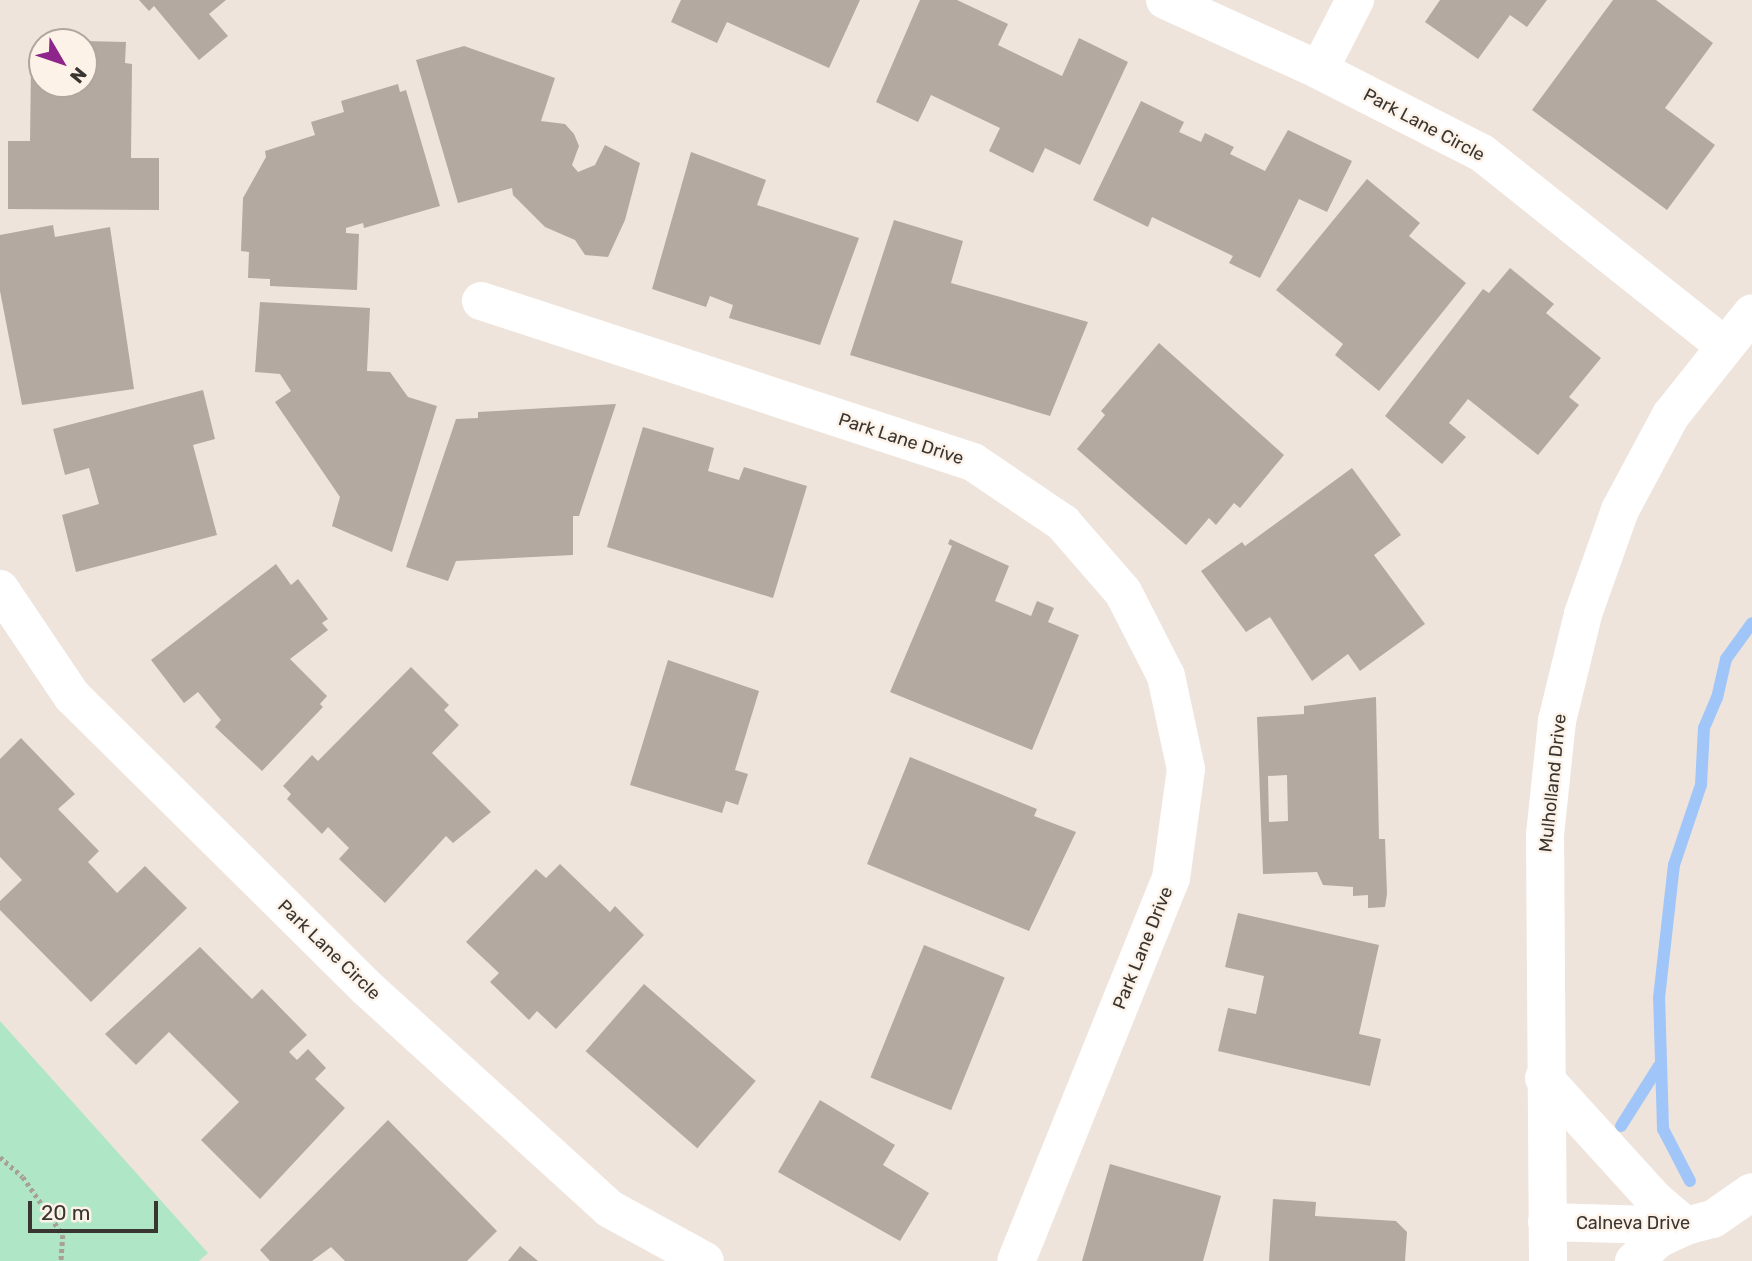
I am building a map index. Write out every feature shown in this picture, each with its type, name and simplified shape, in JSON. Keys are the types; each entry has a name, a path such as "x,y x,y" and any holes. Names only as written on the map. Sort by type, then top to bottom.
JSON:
{"street":[{"name":"Park Lane Circle","path":"1164,0 1319,70 1482,153 1723,345"},
{"path":"1319,70 1355,0"},
{"name":"Park Lane Drive","path":"481,301 974,462 1063,523 1123,592 1166,677 1186,769 1171,878 1016,1261"},
{"name":"Mulholland Drive","path":"1548,1261 1544,1078 1545,835 1557,721 1579,627 1620,510 1671,415 1723,345 1752,313"},
{"name":"Park Lane Circle","path":"0,589 72,696 367,988 610,1209 705,1261"},
{"path":"1544,1078 1654,1200 1686,1226 1658,1240 1634,1261"},
{"name":"Calneva Drive","path":"1547,1222 1686,1226 1713,1219 1752,1192"}],"path":[{"path":"0,1157 23,1177 63,1235 61,1261"}],"green space":[{"path":"0,1021 208,1253 199,1261 0,1261"}],"building":[{"path":"139,0 226,0 209,14 228,36 199,60 154,6 149,11"},
{"path":"681,0 860,0 829,68 727,22 717,43 671,22"},
{"path":"920,0 957,0 1008,24 998,45 1062,76 1079,38 1128,62 1080,165 1045,148 1033,173 989,151 1000,128 931,95 918,122 876,102"},
{"path":"1440,0 1547,0 1527,27 1510,15 1478,59 1425,22"},
{"path":"1613,0 1656,0 1713,43 1665,108 1715,145 1667,210 1532,110"},
{"path":"98,41 126,42 125,63 132,64 131,158 159,158 159,210 8,209 8,141 30,141 31,98 98,98"},
{"path":"464,46 555,78 541,121 565,124 574,134 579,146 572,165 578,172 595,165 605,145 640,163 625,220 608,257 585,255 575,240 545,227 513,195 512,188 458,203 416,60"},
{"path":"398,84 400,92 406,90 440,206 364,228 363,223 346,228 346,233 359,234 357,290 270,286 270,279 248,278 249,252 241,251 243,198 266,157 265,151 315,135 311,122 344,112 341,101"},
{"path":"1141,101 1184,122 1179,132 1201,142 1205,133 1234,147 1230,154 1265,171 1288,130 1352,161 1327,212 1299,199 1260,278 1229,263 1233,256 1152,217 1148,227 1093,200"},
{"path":"691,152 766,180 757,205 859,238 820,345 729,318 733,305 710,296 706,307 652,289"},
{"path":"1367,179 1420,223 1409,236 1466,283 1379,391 1335,355 1343,344 1276,290"},
{"path":"894,220 963,241 951,283 1088,322 1050,416 850,355"},
{"path":"53,225 55,237 110,227 134,389 22,405 0,291 0,235"},
{"path":"1510,268 1554,304 1546,313 1601,358 1569,397 1579,405 1538,455 1468,399 1449,423 1466,437 1442,464 1385,416 1483,289 1489,293"},
{"path":"260,302 370,308 367,371 390,372 408,397 437,406 392,552 332,526 340,497 275,402 291,391 280,374 255,372"},
{"path":"1159,343 1284,455 1240,508 1234,503 1216,525 1209,518 1186,545 1077,449 1105,415 1101,411"},
{"path":"203,390 215,439 193,445 217,535 76,572 62,515 99,504 89,468 65,475 53,429"},
{"path":"616,404 579,516 573,516 573,555 456,561 448,581 406,567 456,419 478,418 478,412"},
{"path":"643,427 714,448 708,471 739,480 744,467 807,486 773,598 607,547"},
{"path":"1352,468 1401,535 1374,555 1425,624 1360,671 1348,654 1312,681 1270,617 1246,632 1201,571 1242,542 1245,546"},
{"path":"950,539 1009,566 995,601 1031,616 1037,601 1054,608 1048,622 1079,635 1032,750 890,692 952,546 948,544"},
{"path":"276,564 291,585 298,579 328,619 322,623 328,630 290,659 327,696 320,704 323,707 262,771 215,727 221,720 198,692 184,703 151,660"},
{"path":"668,660 759,691 735,770 748,774 738,805 726,801 722,813 630,785"},
{"path":"411,667 449,705 444,710 459,725 432,753 491,812 453,843 446,836 385,903 339,859 349,848 328,827 322,834 287,799 291,794 283,786 312,755 318,761"},
{"path":"1376,697 1379,839 1385,839 1385,907 1368,908 1368,895 1353,896 1353,887 1323,885 1317,872 1263,874 1257,717 1304,714 1304,706","holes":["1287,775 1288,821 1269,822 1268,776"]},
{"path":"21,738 75,794 58,809 99,851 88,862 117,893 145,866 187,908 91,1002 0,910 0,901 22,880 0,857 0,759"},
{"path":"910,757 1037,809 1034,816 1076,832 1029,931 867,864"},
{"path":"560,864 610,912 615,906 644,935 556,1029 537,1011 529,1020 490,982 499,973 466,942 536,869 546,878"},
{"path":"1238,913 1379,945 1359,1034 1381,1039 1370,1086 1218,1051 1228,1008 1256,1014 1264,976 1225,967"},
{"path":"924,945 1005,978 951,1110 870,1078"},
{"path":"200,947 252,999 262,989 307,1035 289,1052 297,1060 308,1049 326,1068 315,1079 345,1108 260,1199 201,1140 239,1102 169,1032 136,1065 105,1034"},
{"path":"644,984 756,1081 697,1148 586,1051"},
{"path":"820,1100 895,1145 883,1165 929,1193 900,1241 778,1172"},
{"path":"388,1120 497,1231 467,1261 345,1261 331,1247 312,1261 270,1261 260,1250"},
{"path":"1110,1164 1221,1196 1203,1261 1082,1261"},
{"path":"1273,1199 1316,1202 1315,1216 1396,1221 1407,1232 1405,1261 1269,1261"},
{"path":"520,1246 538,1261 508,1261"}],"waterway":[{"path":"1690,1181 1663,1129 1659,998 1674,865 1701,785 1704,728 1717,698 1726,659 1752,623"},
{"path":"1621,1126 1659,1066"}]}
